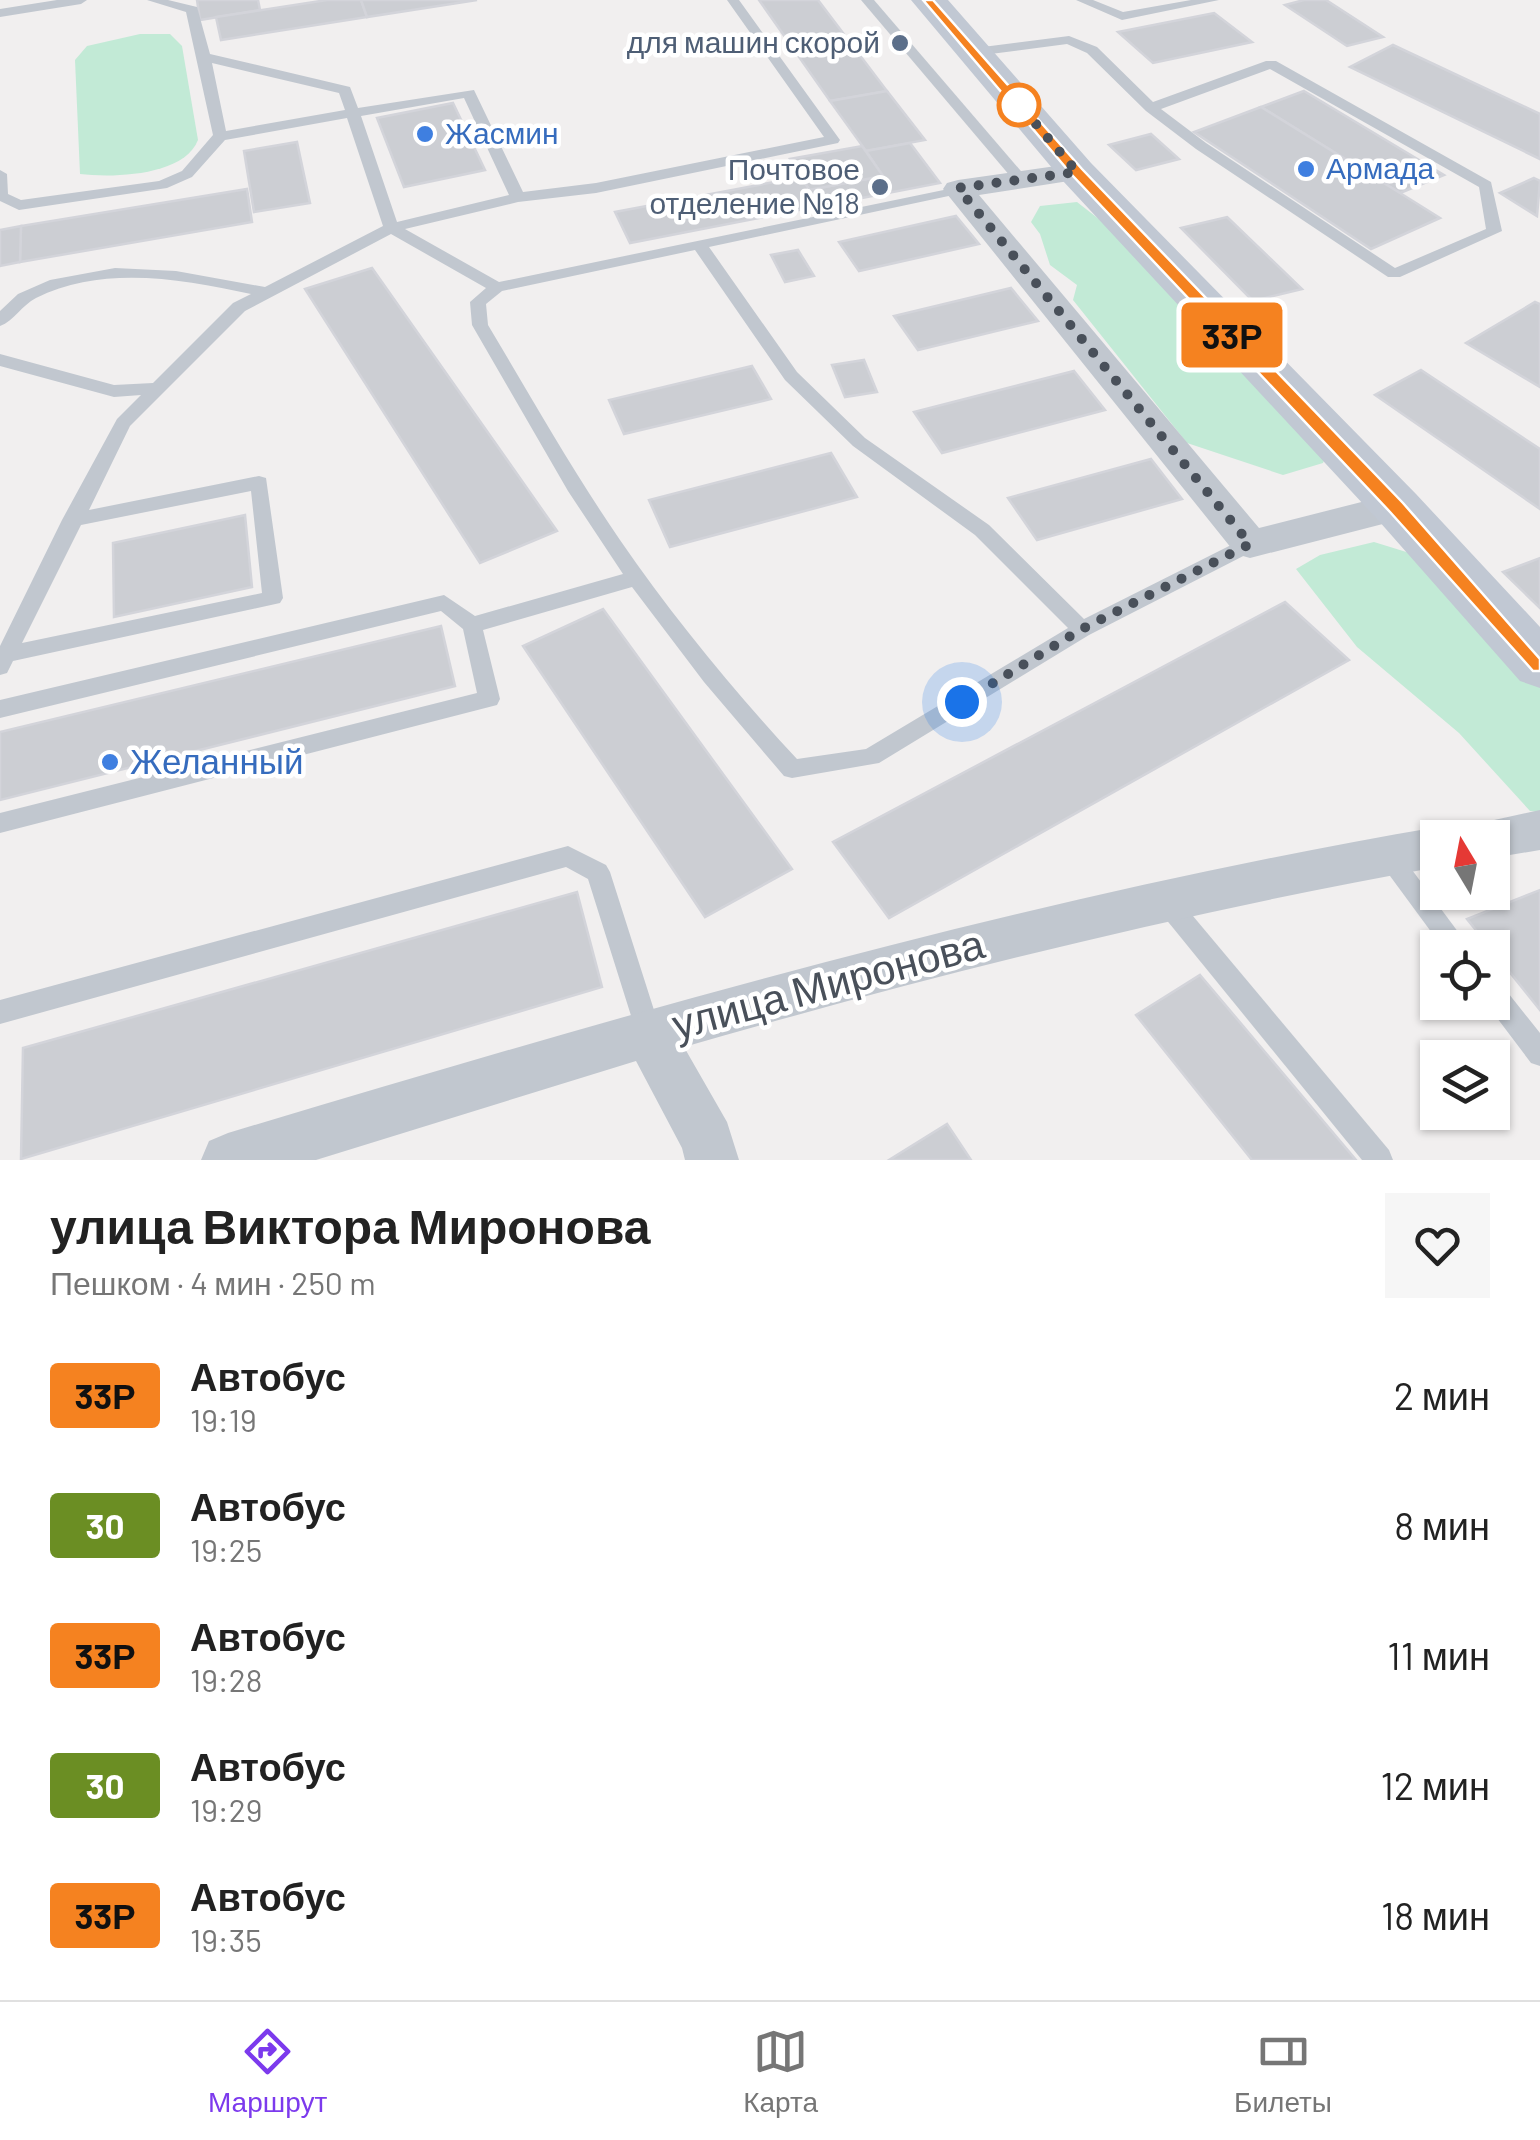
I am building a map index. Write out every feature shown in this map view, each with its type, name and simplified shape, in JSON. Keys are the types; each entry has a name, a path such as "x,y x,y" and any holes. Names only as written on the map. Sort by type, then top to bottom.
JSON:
{"street":[{"path":"929,0 1077,172 1397,507 1540,665"},
{"path":"958,188 1077,172"},
{"path":"958,188 1250,544 1397,507"},
{"path":"1510,835 1540,830"},
{"name":"улица Миронова","path":"228,1160 648,1032 1162,896 1420,849"},
{"path":"648,1032 708,1141 712,1160"}],"lane":[{"path":"0,13 81,0"},
{"path":"153,0 192,10 220,136"},
{"path":"4,660 124,423 238,308 391,228 518,196 596,188 834,140 733,0"},
{"path":"867,0 1021,180"},
{"path":"1082,0 1122,16 1213,0"},
{"path":"975,52 1069,40 1092,50 1151,108 1394,274 1494,231 1486,185 1270,64 1151,108"},
{"path":"204,57 345,90 391,228 497,287"},
{"path":"0,174 1,196 19,206 162,185 187,174 220,136 470,93 518,196"},
{"path":"958,188 497,287 478,302 480,325 636,578 742,714 792,769 871,756 1082,629 1250,544"},
{"path":"699,244 790,376 860,442 982,530 1082,629"},
{"path":"0,321 26,296 94,273 202,278 266,292"},
{"path":"0,360 114,391 157,388"},
{"path":"4,660 273,598 259,483 72,520"},
{"path":"472,624 636,578"},
{"path":"0,709 444,603 472,624 489,699 0,824"},
{"path":"1387,854 1444,930"},
{"path":"0,1012 568,856 598,872 648,1032"},
{"path":"1162,896 1378,1160"},
{"path":"1510,1015 1540,1054"}],"green space":[{"path":"140,34 170,34 182,46 198,140 190,152 163,168 128,174 80,174 75,60 87,46"},
{"path":"1077,202 1118,234 1326,455 1323,463 1283,475 1187,443 1073,300 1077,285 1050,265 1040,234 1031,222 1040,206"},
{"path":"1374,542 1416,555 1540,686 1540,812 1530,811 1459,733 1357,647 1296,569 1320,555"}],"building":[{"path":"197,0 258,0 260,10 200,20"},
{"path":"327,0 361,0 367,17 221,40 216,17"},
{"path":"361,0 477,0 367,17"},
{"path":"759,0 818,0 887,91 830,101"},
{"path":"1326,0 1383,37 1347,46 1285,5"},
{"path":"1214,13 1252,42 1153,63 1118,32"},
{"path":"1393,45 1540,114 1540,159 1350,67"},
{"path":"887,91 925,140 866,151 830,101"},
{"path":"1304,91 1444,175 1400,193 1261,107"},
{"name":"Жасмин","path":"453,103 485,170 404,187 377,118"},
{"path":"1261,107 1440,218 1371,249 1194,132"},
{"path":"1151,134 1179,159 1136,170 1109,145"},
{"path":"297,142 310,203 254,212 244,151"},
{"path":"910,143 940,183 820,206 809,190 883,176 866,151"},
{"path":"862,146 883,176 809,190 790,159"},
{"path":"801,177 820,206 630,243 615,212"},
{"path":"1534,178 1540,181 1537,216 1500,193"},
{"path":"247,189 252,222 20,262 21,226"},
{"path":"956,216 979,244 859,271 839,242"},
{"path":"1227,217 1302,289 1253,301 1181,228"},
{"path":"21,226 20,262 0,266 0,230"},
{"path":"798,250 814,276 785,282 771,255"},
{"path":"372,268 557,531 480,563 305,289"},
{"path":"1011,288 1038,321 918,350 894,316"},
{"path":"1535,302 1540,304 1540,387 1466,343"},
{"path":"864,360 877,392 845,397 832,365"},
{"path":"752,366 771,399 624,434 609,400"},
{"path":"1421,370 1540,449 1540,509 1375,395"},
{"path":"1074,371 1105,410 942,453 914,412"},
{"path":"831,453 857,497 670,547 649,500"},
{"path":"1151,459 1182,499 1037,540 1008,498"},
{"path":"245,515 252,587 114,617 113,543"},
{"path":"1540,558 1540,608 1503,572"},
{"path":"1285,602 1349,660 889,918 833,842"},
{"path":"603,609 792,869 705,917 523,646"},
{"path":"441,626 455,686 0,800 0,732"},
{"path":"1540,890 1540,1010 1510,973 1510,930 1476,930 1467,919 1490,910 1510,910 1510,902"},
{"path":"577,892 602,987 21,1159 23,1048"},
{"path":"1200,975 1356,1160 1252,1160 1136,1015"},
{"path":"947,1124 971,1160 889,1160"}],"bus line":[{"name":"33Р","path":"929,0 1077,172 1397,507 1540,665"}],"place":[{"name":"для машин скорой","path":"900,43"},
{"name":"Жасмин","path":"425,134"},
{"name":"Армада","path":"1306,169"},
{"name":"Почтовое отделение №18","path":"880,187"},
{"name":"Желанный","path":"110,762"}],"route":[{"path":"962,702 1082,629 1250,544 958,188 1077,172 1012,96 1019,105"}]}
